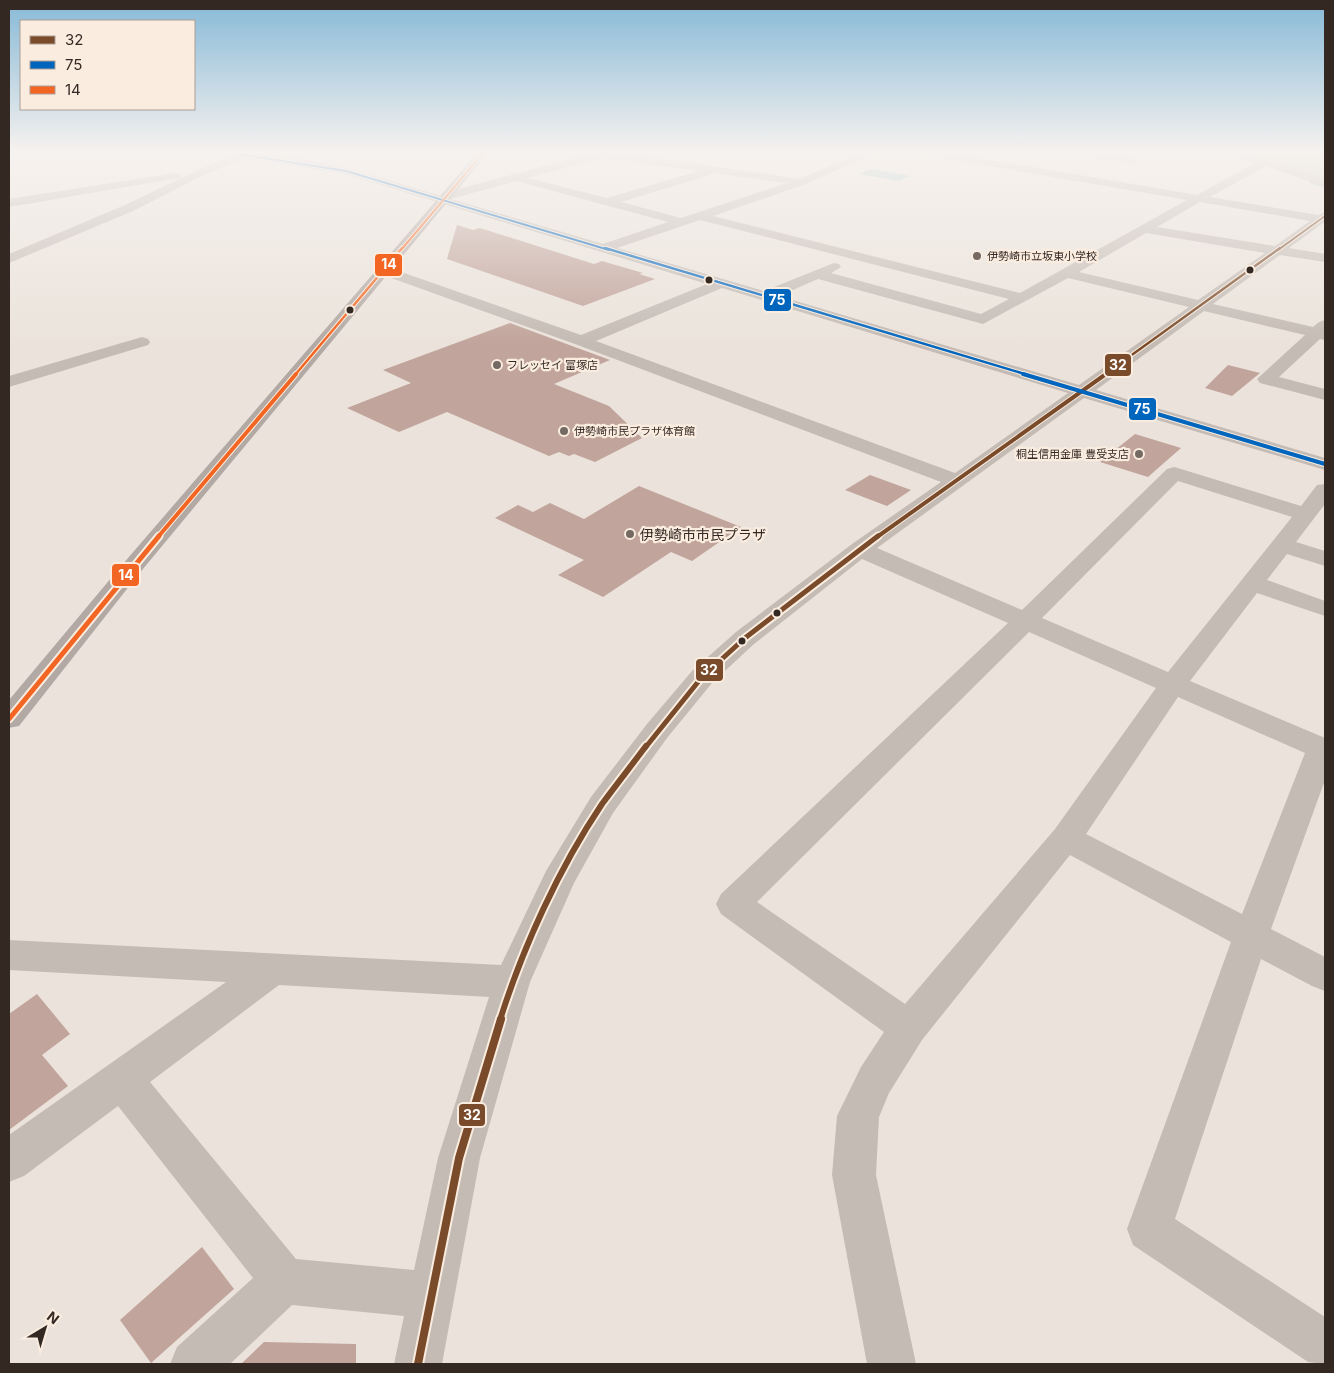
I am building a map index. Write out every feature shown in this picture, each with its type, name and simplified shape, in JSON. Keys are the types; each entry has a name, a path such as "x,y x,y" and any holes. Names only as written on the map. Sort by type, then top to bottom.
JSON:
{"main road":[{"path":"9,719 130,570 430,216"}],"street":[{"path":"9,259 110,216"},
{"path":"502,216 722,284 1325,464"},
{"path":"660,216 682,222"},
{"path":"603,248 700,216"},
{"path":"700,216 1022,298"},
{"path":"817,274 982,319 1066,274 1166,216"},
{"path":"1311,216 1324,218"},
{"path":"418,1364 459,1158 512,982 563,871 602,805 657,731 702,677 745,638 860,549 958,481 1324,218"},
{"path":"1143,229 1325,258"},
{"path":"765,296 858,256"},
{"path":"385,271 581,341 958,481"},
{"path":"1066,274 1201,306 1322,331"},
{"path":"581,341 722,284"},
{"path":"1322,331 1266,379 1325,395"},
{"path":"9,382 142,342"},
{"path":"908,1028 733,904 1025,621 1174,473 1307,515"},
{"path":"891,1364 854,1174 858,1116 875,1080 908,1028 1066,838 1172,685 1254,583 1325,490"},
{"path":"1283,545 1325,559"},
{"path":"860,549 1323,749 1251,936 1149,1229 1325,1344"},
{"path":"1254,583 1325,609"},
{"path":"1066,838 1325,975"},
{"path":"9,954 512,982"},
{"path":"9,1161 274,970"},
{"path":"122,1079 284,1281 432,1295"},
{"path":"194,1364 284,1281"}],"building":[{"path":"457,225 473,230 480,228 594,264 602,261 643,273 639,274 655,279 583,306 447,259"},
{"path":"510,323 610,360 554,384 609,406 642,438 595,462 574,454 569,456 559,452 549,456 447,412 399,432 347,408 411,383 383,370"},
{"path":"1228,365 1260,373 1232,396 1205,388"},
{"path":"1135,434 1181,448 1148,477 1100,462"},
{"path":"870,475 911,490 887,506 845,490"},
{"name":"伊勢崎市市民プラザ","path":"639,486 741,527 692,561 671,552 603,597 558,575 584,560 495,518 518,505 533,512 550,503 584,519"},
{"path":"37,994 70,1034 42,1055 68,1086 9,1130 9,1014"},
{"path":"202,1247 234,1289 151,1363 120,1320"},
{"path":"264,1342 356,1344 356,1364 241,1364"}],"transit line":[{"name":"14","path":"9,719 130,570 430,216"},
{"name":"75","path":"497,216 1325,464"},
{"name":"32","path":"418,1364 459,1158 512,982 558,880 602,805 657,731 702,677 745,638 860,549 1325,216"}],"place":[{"name":"伊勢崎市立坂東小学校","path":"977,256"},
{"name":"フレッセイ 富塚店","path":"497,365"},
{"name":"伊勢崎市民プラザ体育館","path":"564,431"},
{"name":"桐生信用金庫 豊受支店","path":"1139,454"},
{"name":"伊勢崎市市民プラザ","path":"630,534"}]}
